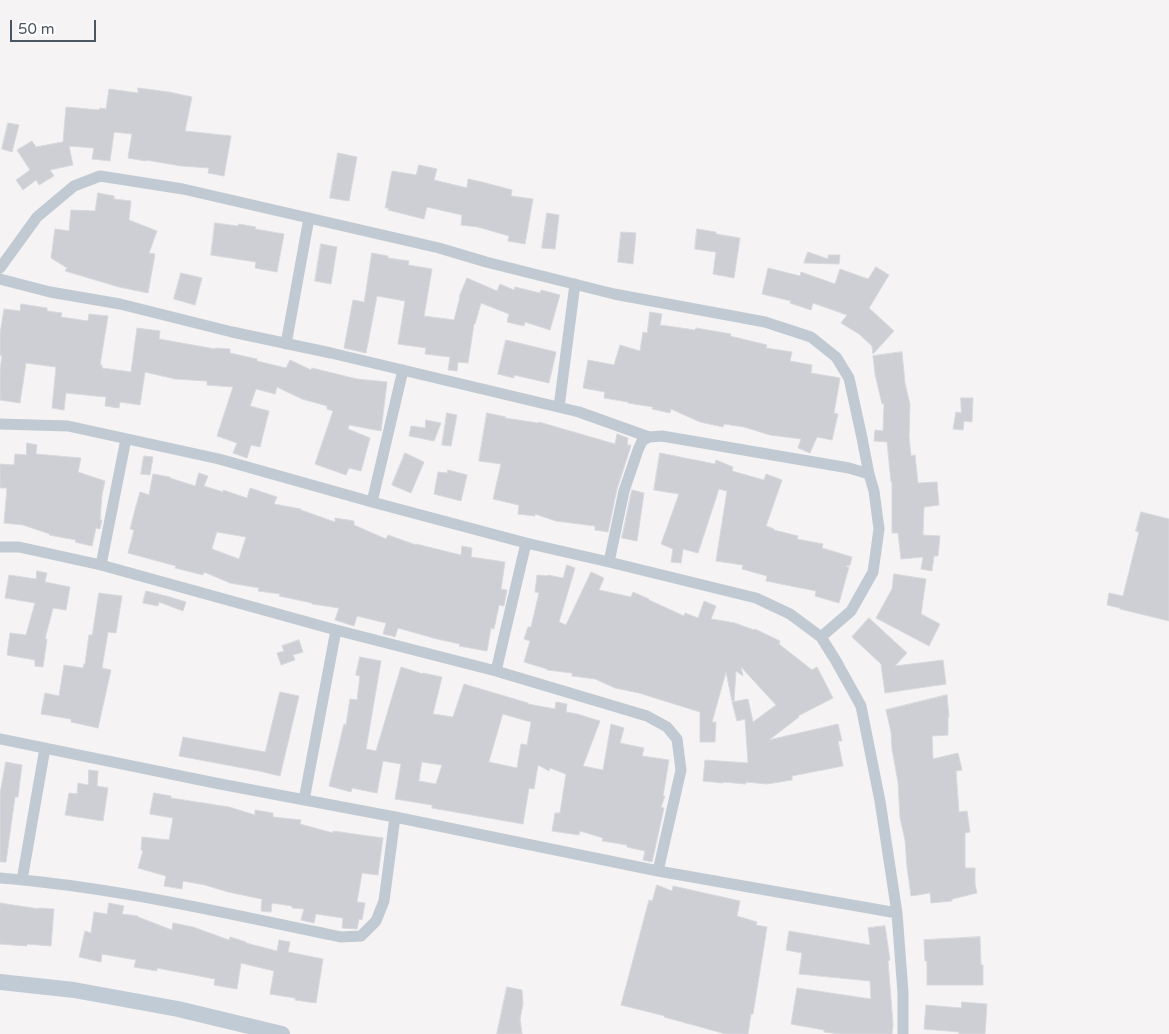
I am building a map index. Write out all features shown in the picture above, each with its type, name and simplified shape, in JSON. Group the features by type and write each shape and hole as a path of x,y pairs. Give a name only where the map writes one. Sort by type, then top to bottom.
{"main road":[{"path":"0,982 74,990 178,1009 282,1034"}],"street":[{"path":"0,268 37,217 74,186 100,176 183,189 439,248 486,262 614,294 765,322 811,337 836,357 849,378 874,491 879,529 873,572 851,611 821,637"},
{"path":"286,344 309,218"},
{"path":"0,279 50,292 120,304 232,332 559,407 579,412 649,437 662,436 830,464 869,474"},
{"path":"559,407 575,284"},
{"path":"372,502 402,370"},
{"path":"0,424 68,426 219,459 526,544 756,598 790,614 821,637 861,706 880,802 897,914 903,993 903,1034"},
{"path":"608,562 624,491 642,441 649,437"},
{"path":"101,565 126,439"},
{"path":"496,671 526,544"},
{"path":"0,546 19,547 101,565 336,630 496,671 647,716 667,727 677,739 681,770 658,871"},
{"path":"304,800 336,630"},
{"path":"0,739 658,871 897,914"},
{"path":"22,880 45,748"},
{"path":"0,878 138,896 341,937 361,936 376,921 384,901 395,817"}],"building":[{"path":"138,88 192,97 185,131 231,136 224,176 208,173 209,168 128,158 132,134 114,132 110,161 92,159 94,148 69,146 73,165 50,170 54,176 39,185 36,180 23,190 16,180 30,170 17,150 32,141 36,147 63,142 66,107 106,109 109,89 138,93"},
{"path":"8,123 19,125 12,152 2,149"},
{"path":"338,153 357,157 349,201 330,198"},
{"path":"419,165 437,169 434,180 467,188 468,179 512,190 511,196 533,199 525,244 508,241 509,236 478,227 461,225 462,215 427,207 424,219 385,208 392,171 416,175"},
{"path":"98,193 114,196 114,199 131,201 129,220 157,231 149,253 155,254 148,293 119,287 65,271 67,268 51,258 55,229 69,231 71,210 95,211"},
{"path":"547,213 559,215 555,249 542,248"},
{"path":"215,223 238,226 239,224 284,234 277,272 255,268 256,262 211,255"},
{"path":"697,229 740,238 734,278 713,274 716,252 695,249"},
{"path":"621,232 636,233 633,264 618,262"},
{"path":"321,244 337,247 331,284 315,281"},
{"path":"808,252 828,259 828,255 840,255 839,264 804,263"},
{"path":"372,253 388,256 388,258 409,261 408,265 432,269 424,316 454,320 459,297 467,278 497,291 500,284 514,290 515,287 540,293 541,290 560,295 550,330 525,322 524,326 507,322 509,314 481,303 474,324 468,363 458,362 457,371 448,370 450,357 425,354 426,348 398,344 405,301 377,296 366,353 344,348 353,300 364,302"},
{"path":"876,267 889,275 869,308 894,331 873,354 872,346 859,334 841,323 847,315 813,303 811,310 790,303 791,301 762,294 768,268 800,276 801,272 835,284 840,269 868,279"},
{"path":"181,273 202,278 195,305 174,299"},
{"path":"21,304 47,308 47,311 62,313 61,317 88,321 89,314 108,316 100,365 102,365 102,368 131,372 137,328 160,331 159,339 215,349 230,349 230,353 286,368 290,360 311,370 312,368 357,379 387,382 381,431 349,425 348,429 370,438 361,471 349,468 346,475 315,464 333,411 327,409 327,406 302,399 277,387 275,394 256,389 250,406 269,411 260,447 251,445 247,458 233,453 237,443 217,436 233,387 207,385 207,381 175,379 145,372 140,405 120,402 119,408 105,406 106,397 66,393 64,410 52,408 56,367 26,363 20,403 0,400 2,356 0,355 0,334 4,309 20,311"},
{"path":"650,312 662,314 660,325 695,330 696,328 731,334 730,336 767,345 766,348 792,352 790,361 812,365 811,373 840,378 834,413 838,414 832,440 817,437 810,453 798,448 801,439 770,435 744,427 724,424 723,427 700,422 671,409 670,413 652,409 653,407 604,398 605,392 583,388 588,360 614,365 620,345 640,351 643,332 647,333"},
{"path":"506,340 556,352 549,383 514,375 514,378 498,374"},
{"path":"902,352 905,383 910,405 909,436 911,456 915,455 918,483 937,482 939,505 924,507 923,535 940,536 938,556 934,556 932,571 921,569 923,557 901,559 898,533 892,533 892,482 887,442 874,441 875,430 883,431 884,403 882,404 873,356"},
{"path":"961,398 973,398 972,422 964,421 963,430 953,429 956,412 961,413"},
{"path":"447,413 457,415 451,446 442,445"},
{"path":"487,413 505,418 539,422 615,444 617,434 628,438 627,445 631,445 617,489 608,532 595,530 595,526 556,521 535,514 535,516 518,514 519,505 493,499 501,464 479,461"},
{"path":"426,420 441,423 434,441 409,436 411,426 425,428"},
{"path":"27,443 37,445 36,454 81,458 78,472 105,481 100,520 102,520 100,529 96,528 92,546 75,542 76,540 49,535 23,525 4,523 7,488 0,488 0,464 14,465 15,454 26,455"},
{"path":"405,453 424,462 411,493 392,485"},
{"path":"660,453 715,464 716,460 733,467 732,471 764,480 766,474 782,480 766,526 798,536 797,539 823,544 822,548 852,557 850,565 846,566 849,567 839,603 815,596 816,591 766,581 767,576 742,569 743,565 716,561 727,491 719,489 698,553 683,549 681,563 671,562 673,549 661,544 679,494 654,490"},
{"path":"144,456 153,457 150,475 141,474"},
{"path":"448,470 467,475 461,501 434,494 438,472 447,473"},
{"path":"199,473 208,476 204,486 223,492 223,490 247,498 250,488 277,497 274,504 301,509 335,522 335,518 354,521 354,525 386,539 388,535 416,545 461,555 462,546 472,548 471,557 505,562 501,589 507,590 504,606 499,605 494,629 491,628 487,651 459,646 460,644 398,628 395,637 383,634 386,623 357,616 354,626 335,620 339,608 312,604 279,596 280,594 258,591 259,588 230,583 204,572 203,575 175,568 176,566 128,553 134,530 130,529 140,492 149,495 153,474 170,477 195,486","holes":["217,532 246,537 239,559 212,549"]},
{"path":"632,490 644,493 637,541 622,538"},
{"path":"1141,512 1169,519 1169,621 1107,605 1109,593 1123,596 1139,532 1136,531"},
{"path":"567,565 575,568 559,622 566,625 591,572 604,578 599,590 631,597 633,592 684,616 685,613 698,618 704,601 716,606 711,619 755,629 780,641 779,644 812,670 817,667 833,698 798,716 769,740 838,724 842,741 838,741 843,766 792,776 792,780 767,784 703,781 705,760 748,763 745,719 737,721 732,702 748,699 753,722 776,705 741,667 743,676 736,671 734,701 732,701 726,672 712,722 716,722 715,742 700,742 700,712 639,693 615,688 595,679 572,676 572,673 547,670 524,662 530,641 524,639 528,627 531,627 539,593 535,592 537,575 563,578"},
{"path":"37,571 47,573 45,582 70,587 66,610 53,608 45,639 47,639 43,667 35,666 35,660 7,655 10,633 26,635 35,603 5,598 9,575 36,579"},
{"path":"894,574 926,579 921,614 940,624 929,646 876,618 892,589"},
{"path":"146,591 186,602 183,611 159,602 158,606 143,603"},
{"path":"99,593 122,596 116,633 108,632 102,668 111,670 98,728 71,722 71,719 41,714 45,693 59,696 64,665 83,668 85,664 89,635 92,635"},
{"path":"869,618 907,653 895,666 943,660 946,684 885,693 881,664 852,637"},
{"path":"299,640 303,652 293,655 295,660 281,665 277,653 284,651 282,646"},
{"path":"360,657 381,661 366,749 376,751 401,667 423,674 442,677 433,714 453,717 464,684 528,704 555,709 556,702 567,704 566,712 600,721 583,766 603,770 611,724 624,728 620,743 644,748 642,756 669,760 663,796 665,796 661,807 664,808 652,862 643,860 645,851 627,847 627,845 602,841 603,838 580,831 579,835 552,831 555,813 560,813 566,774 550,768 549,771 538,765 534,789 529,788 523,824 432,808 432,805 395,799 401,764 383,761 377,793 352,788 351,792 329,786 344,724 346,725 350,699 357,700 360,676 356,675","holes":["503,714 531,722 527,745 521,744 517,768 489,762","422,762 442,765 436,784 419,781"]},
{"path":"280,692 299,696 280,776 179,756 183,737 265,752"},
{"path":"947,695 948,735 932,736 933,759 958,753 962,770 956,771 959,812 967,811 970,832 965,833 965,868 975,868 977,893 952,899 952,901 931,903 930,893 911,896 905,840 900,818 898,782 886,710"},
{"path":"6,762 22,765 18,797 15,797 6,862 0,862 0,794"},
{"path":"89,770 98,771 97,786 108,788 103,821 65,815 69,793 77,794 78,783 88,785"},
{"path":"154,793 171,796 171,798 229,807 255,815 255,810 273,813 273,817 301,820 300,824 333,833 333,831 383,838 378,875 362,873 357,902 365,903 362,920 359,919 357,929 342,928 343,918 316,914 314,923 301,920 304,909 292,908 292,906 272,903 271,912 261,911 262,899 205,885 183,881 182,889 164,886 166,876 138,868 143,851 141,850 142,837 169,840 173,818 150,814"},
{"path":"657,885 672,891 673,886 740,901 737,916 757,922 756,925 767,927 748,1034 726,1034 621,1005 649,900 652,901"},
{"path":"0,903 39,909 54,909 51,946 0,944"},
{"path":"109,903 124,906 122,914 138,916 172,930 173,923 193,927 229,940 230,937 277,951 279,940 290,942 288,952 323,959 316,1003 270,994 274,971 241,963 237,989 214,985 215,979 157,968 157,971 134,967 136,960 102,954 101,962 79,957 85,931 91,933 94,912 107,914"},
{"path":"885,926 890,960 888,961 892,1034 840,1034 791,1024 797,988 871,999 870,981 799,974 802,953 786,950 789,931 870,945 868,928"},
{"path":"980,937 983,985 927,985 927,961 925,961 924,940"},
{"path":"507,987 522,990 523,1004 520,1019 522,1034 497,1034"},
{"path":"962,1002 987,1004 985,1034 959,1034 959,1032 924,1029 926,1005 961,1008"}]}
